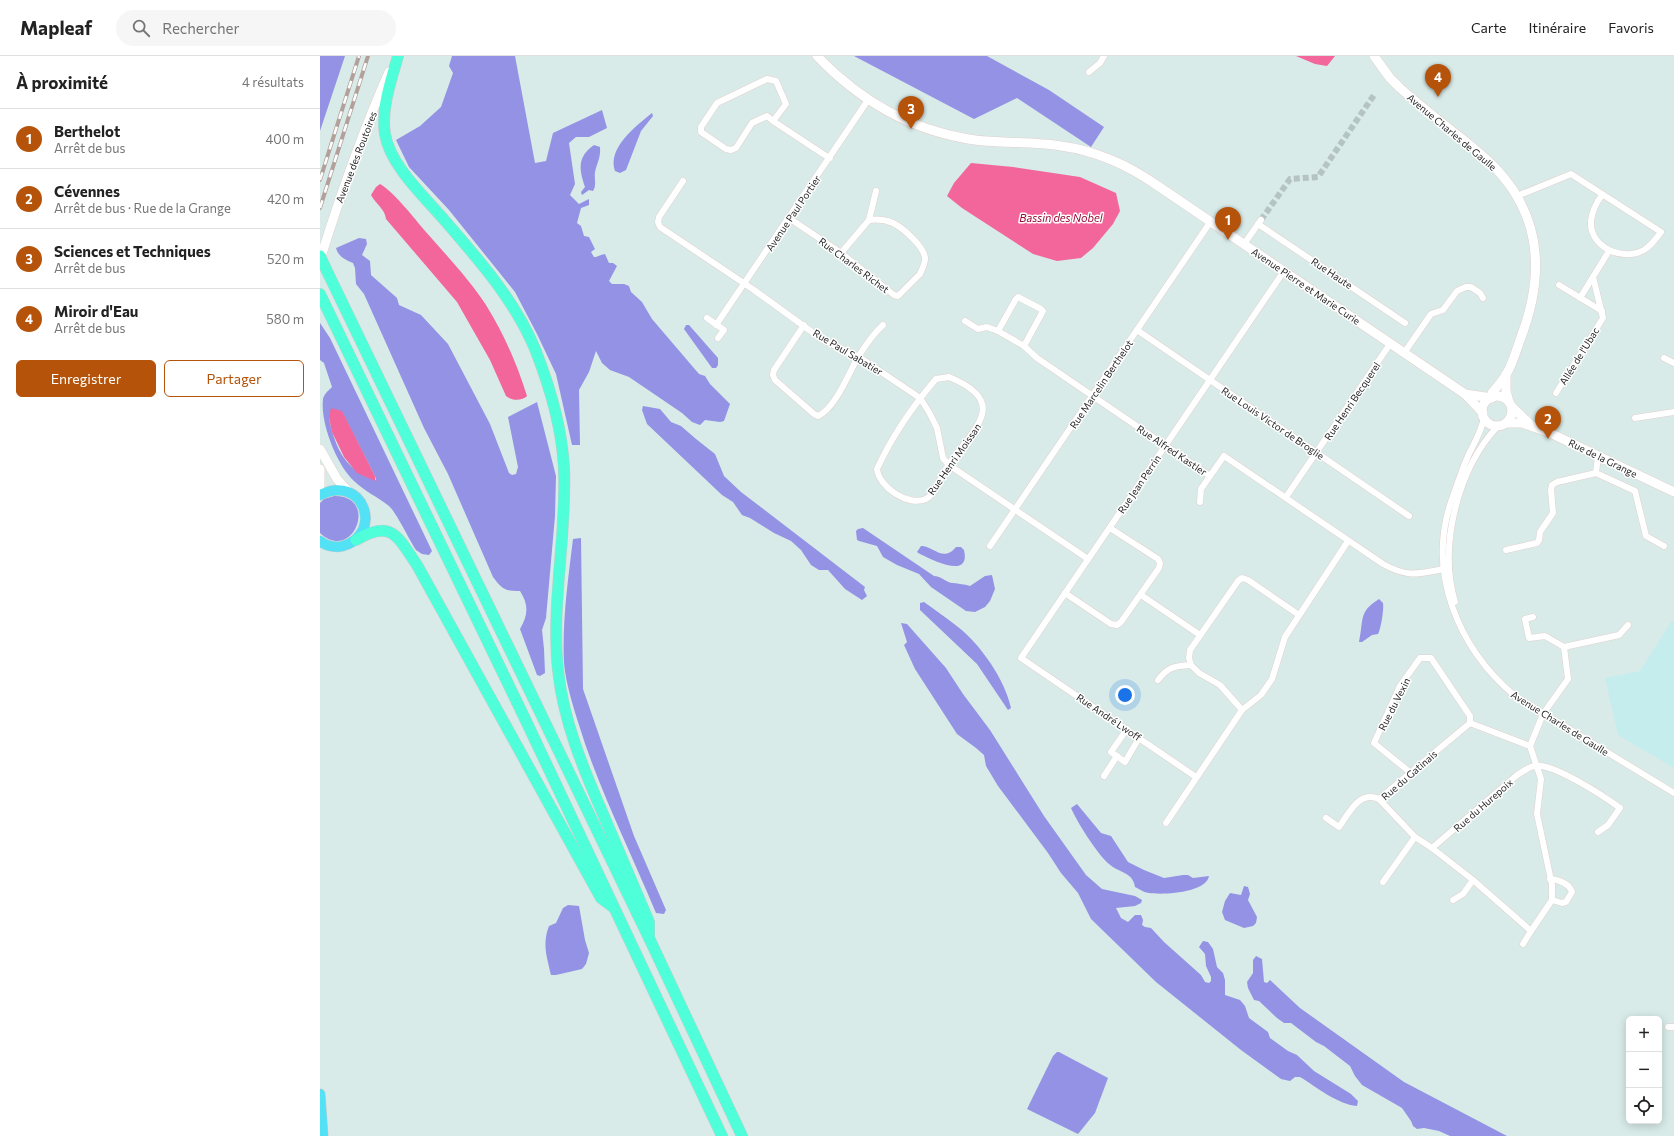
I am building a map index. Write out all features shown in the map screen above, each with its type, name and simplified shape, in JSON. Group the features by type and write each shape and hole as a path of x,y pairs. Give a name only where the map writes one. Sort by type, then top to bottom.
{"highway":[{"path":"397,56 383,120 385,136 390,151 412,184 496,282 519,318 534,348 554,406 562,451 564,487 563,534 557,604 558,671 570,727 582,762 649,922 650,940"},
{"path":"320,256 640,924 650,940 742,1136"},
{"path":"320,294 615,909 722,1136"},
{"path":"356,540 377,530 386,530 393,534 405,547 417,565 601,898 615,909"}],"main road":[{"path":"320,495 328,491 338,489 348,491 358,498 363,506 366,516 365,526 356,540 341,546 332,546 320,541"},
{"path":"320,551 332,546"},
{"path":"320,1094 323,1136"}],"street":[{"name":"Avenue des Routoires","path":"320,260 338,202 378,98 397,56"},
{"name":"Avenue Pierre et Marie Curie","path":"817,56 839,78 868,100 910,122 957,137 980,141 1061,146 1088,151 1106,157 1141,174 1465,394 1483,415"},
{"path":"1089,72 1100,63 1104,56"},
{"name":"Avenue Charles de Gaulle","path":"1374,56 1390,78 1400,88 1492,164 1517,196 1525,214 1533,240 1536,274 1531,310 1506,374 1492,393 1492,397"},
{"path":"773,121 786,104 776,81 767,79 717,103 701,127 701,132 726,149 731,150 736,148 752,123 767,116 773,121 830,158"},
{"name":"Avenue Paul Portier","path":"716,325 868,100"},
{"path":"1517,196 1571,174 1661,232 1652,244 1634,254 1622,254 1609,251 1600,244 1594,235 1591,222 1596,204 1602,195"},
{"name":"Rue Paul Sabatier","path":"683,181 659,217 658,222 660,227 744,283 823,340 859,357 920,398 937,428 943,458 949,465"},
{"path":"841,253 867,222 876,191"},
{"name":"Rue Charles Richet","path":"789,218 841,253 894,295 898,296 923,269 925,259 922,250 907,232 892,222 874,219 867,222"},
{"name":"Rue Marcelin Berthelot","path":"990,546 1211,221"},
{"name":"Rue Haute","path":"1244,244 1260,222 1405,323"},
{"path":"1580,298 1609,251"},
{"name":"Rue Jean Perrin","path":"1021,658 1284,271"},
{"path":"1593,278 1602,311"},
{"path":"1559,285 1602,311"},
{"path":"1404,354 1431,314 1443,310 1457,291 1470,287 1480,293 1483,298"},
{"path":"965,321 978,329 987,327 998,331 1018,297 1043,311 1024,346"},
{"name":"Allée de l'Ubac","path":"1556,393 1603,318 1602,311"},
{"path":"707,318 724,330 718,338"},
{"path":"804,325 774,370 773,375 775,380 818,416 824,413 843,386 859,357 883,325"},
{"name":"Rue Louis Victor de Broglie","path":"1137,330 1409,516"},
{"name":"Rue Alfred Kastler","path":"998,331 1024,346 1037,358 1210,476 1224,456 1286,497 1348,541 1396,571 1410,575 1447,569"},
{"name":"Rue Henri Becquerel","path":"1286,497 1390,344"},
{"path":"1664,358 1674,363"},
{"name":"Avenue Charles de Gaulle","path":"1506,374 1506,391 1510,405"},
{"name":"Rue Henri Moissan","path":"948,377 967,386 978,395 983,402 984,413 980,423 949,465 932,493 926,498 916,500 899,496 886,486 878,476 877,469 884,452 897,429 920,398 936,379 948,377"},
{"name":"Avenue Pierre et Marie Curie","path":"1465,394 1492,397"},
{"path":"1492,397 1502,397 1510,405 1512,416 1502,425 1489,424 1483,415 1484,404 1492,397"},
{"name":"Rue de la Grange","path":"1510,405 1532,426"},
{"path":"1634,418 1674,412"},
{"name":"Avenue Charles de Gaulle","path":"1483,415 1480,434 1462,471 1447,514 1443,554 1464,634 1477,655 1498,681 1515,696 1674,793"},
{"name":"Rue de la Grange","path":"1502,425 1522,423 1548,432 1674,492"},
{"name":"Avenue Charles de Gaulle","path":"1447,569 1450,535 1460,493 1483,444 1502,425"},
{"path":"320,449 337,479 348,491"},
{"path":"1596,473 1598,456"},
{"path":"949,465 1088,559"},
{"path":"320,469 320,486"},
{"path":"1506,550 1533,544 1540,540 1540,532 1554,513 1550,490 1552,485 1557,482 1596,473 1635,491 1646,536 1664,546"},
{"path":"1200,502 1200,489 1210,476"},
{"path":"1065,593 1111,624 1117,625 1121,622 1159,568 1160,563 1158,559 1110,528"},
{"path":"1166,823 1242,710 1261,695 1272,680 1285,637 1348,541"},
{"path":"1242,710 1220,685 1199,673 1190,665 1190,650 1238,581 1242,578 1248,580 1299,615"},
{"path":"1140,595 1200,635"},
{"path":"1533,617 1525,619 1529,638 1545,636 1564,647 1619,635 1628,625"},
{"path":"1522,944 1552,900 1550,879 1537,814 1541,779 1530,746 1543,714 1568,679 1564,647"},
{"name":"Rue André Lwoff","path":"1021,658 1196,777"},
{"name":"Rue du Vexin","path":"1411,773 1374,744 1400,686 1420,658 1431,658 1470,716 1470,723"},
{"path":"1158,680 1165,671 1177,666 1190,665"},
{"path":"1470,723 1530,746"},
{"name":"Rue du Gatinais","path":"1470,723 1379,799 1415,837 1432,848 1473,880 1531,931"},
{"path":"1127,729 1111,752 1125,762 1139,738"},
{"path":"1104,776 1117,756"},
{"path":"1536,765 1548,767 1579,781 1620,808 1608,826 1598,832"},
{"name":"Rue du Hurepoix","path":"1432,848 1516,776 1526,769 1536,765"},
{"path":"1326,818 1339,827 1358,800 1372,796 1379,799"},
{"path":"1383,882 1415,837"},
{"path":"1550,879 1560,880 1571,888 1572,892 1566,902 1562,903 1552,900"},
{"path":"1453,900 1463,894 1473,880"}],"shaded area":[{"path":"320,56 345,56 320,131"},
{"path":"452,56 515,56 535,163 546,161 553,133 602,110 607,128 589,137 576,137 569,143 575,184 570,195 579,204 589,199 589,205 581,208 577,223 581,226 584,236 589,237 595,249 591,252 594,257 605,254 609,263 613,263 617,266 609,281 612,284 624,284 629,286 631,292 642,302 652,319 699,374 705,376 710,384 730,404 724,421 720,422 705,420 700,425 692,422 682,413 629,377 610,370 602,363 596,351 589,372 579,390 580,445 572,445 556,374 515,292 449,210 409,167 396,140 420,126 441,107 453,73 449,66"},
{"path":"854,56 987,56 1049,90 1104,127 1091,147 1017,98 974,119"},
{"path":"652,113 653,116 641,131 626,170 620,173 615,171 615,154 624,138"},
{"path":"594,145 600,147 595,172 595,186 593,191 589,190 582,195 581,192 585,187 581,175 582,159 588,150"},
{"path":"359,238 366,239 367,244 362,255 370,261 371,275 397,298 399,305 421,315 448,344 490,424 509,473 512,475 516,474 518,467 508,417 537,402 556,476 555,516 546,618 542,630 545,673 540,676 537,675 520,629 526,615 526,605 523,596 520,591 507,590 493,577 448,474 424,428 364,294 356,284 355,268 353,263 347,261 337,251 336,248"},
{"path":"320,323 330,338 432,551 429,555 422,554 416,550 392,509 358,485 342,465 331,443 324,420 323,399 325,394 332,387 324,363 320,360","holes":["342,412 376,480 356,470 342,456 336,444 329,418"]},
{"path":"686,325 689,325 718,358 718,365 716,368 712,368 684,329"},
{"path":"643,406 660,409 671,422 681,426 715,454 724,476 741,492 865,587 864,590 867,596 862,600 845,589 828,570 819,570 811,565 801,550 791,541 742,515 733,502 722,495 647,424 642,410"},
{"path":"334,496 348,499 356,506 358,515 357,526 351,535 343,540 332,540 320,533 320,503 324,499"},
{"path":"863,528 934,576 948,582 970,586 985,576 992,575 995,589 990,601 985,607 975,612 966,611 931,587 919,574 897,565 883,557 877,546 857,540 856,531"},
{"path":"581,538 583,689 634,836 666,910 664,914 656,913 605,796 587,749 568,687 564,663 566,601 573,539"},
{"path":"921,546 943,554 951,552 956,547 961,547 964,550 965,559 962,564 950,566 917,552"},
{"path":"1379,599 1383,603 1383,614 1378,634 1372,635 1362,642 1359,642 1363,617 1368,608"},
{"path":"924,602 967,634 975,643 998,675 1008,697 1011,708 1008,710 977,664 920,610 920,603"},
{"path":"1674,621 1674,768 1618,735 1605,678 1640,671 1671,622"},
{"path":"901,623 907,624 946,668 990,730 1044,816 1086,875 1102,889 1135,896 1142,900 1141,903 1135,906 1116,908 1121,918 1128,922 1135,915 1141,915 1143,920 1142,925 1151,928 1164,942 1201,975 1205,982 1209,983 1211,981 1211,977 1206,966 1205,954 1199,947 1203,941 1208,942 1213,949 1217,967 1223,973 1225,980 1225,995 1240,1000 1245,1006 1249,1018 1268,1032 1270,1038 1288,1051 1297,1055 1314,1071 1351,1094 1358,1101 1357,1106 1335,1099 1300,1077 1295,1077 1290,1081 1281,1079 1241,1050 1156,982 1091,919 1078,893 1061,873 1048,853 998,786 986,766 984,755 957,734 915,669 904,645 907,642"},
{"path":"1077,804 1101,833 1111,836 1128,862 1164,878 1183,875 1188,875 1193,878 1209,876 1206,882 1200,886 1183,892 1173,893 1147,893 1135,887 1132,878 1104,860 1094,846 1071,808"},
{"path":"1244,886 1248,887 1250,894 1248,900 1257,917 1256,923 1253,926 1244,928 1225,920 1222,912 1225,901 1230,893 1241,895"},
{"path":"568,905 579,906 585,940 589,953 586,964 582,969 551,975 546,950 547,933 549,926 556,923 563,908"},
{"path":"1256,956 1262,959 1264,982 1267,983 1270,980 1300,1008 1404,1082 1507,1136 1450,1136 1439,1131 1424,1128 1417,1129 1413,1126 1402,1108 1362,1085 1350,1066 1291,1023 1284,1023 1277,1018 1259,1001 1254,1000 1248,988 1247,982 1253,973 1253,960"},
{"path":"1057,1052 1108,1078 1095,1113 1078,1134 1027,1109 1053,1056"}],"water":[{"path":"1296,56 1335,56 1327,66 1315,64"},
{"name":"Bassin des Nobel","path":"971,163 1013,167 1080,177 1116,193 1120,211 1113,224 1093,248 1081,258 1057,261 1033,254 962,208 947,196 954,183"},
{"path":"380,184 392,193 404,206 465,277 486,305 499,327 519,372 527,396 525,398 514,400 506,396 490,360 457,302 386,219 382,209 371,195"},
{"path":"331,408 342,411 375,476 375,481 357,473 344,457 332,432 329,418"}],"tunnel":[{"path":"1261,220 1290,179 1318,177 1374,95"}],"railway":[{"path":"320,180 359,56"},
{"path":"320,208 368,56"}],"place":[{"name":"Miroir d'Eau","path":"1438,97"},
{"name":"Sciences et Techniques","path":"911,129"},
{"name":"Berthelot","path":"1228,240"},
{"name":"Cévennes","path":"1548,439"}]}
